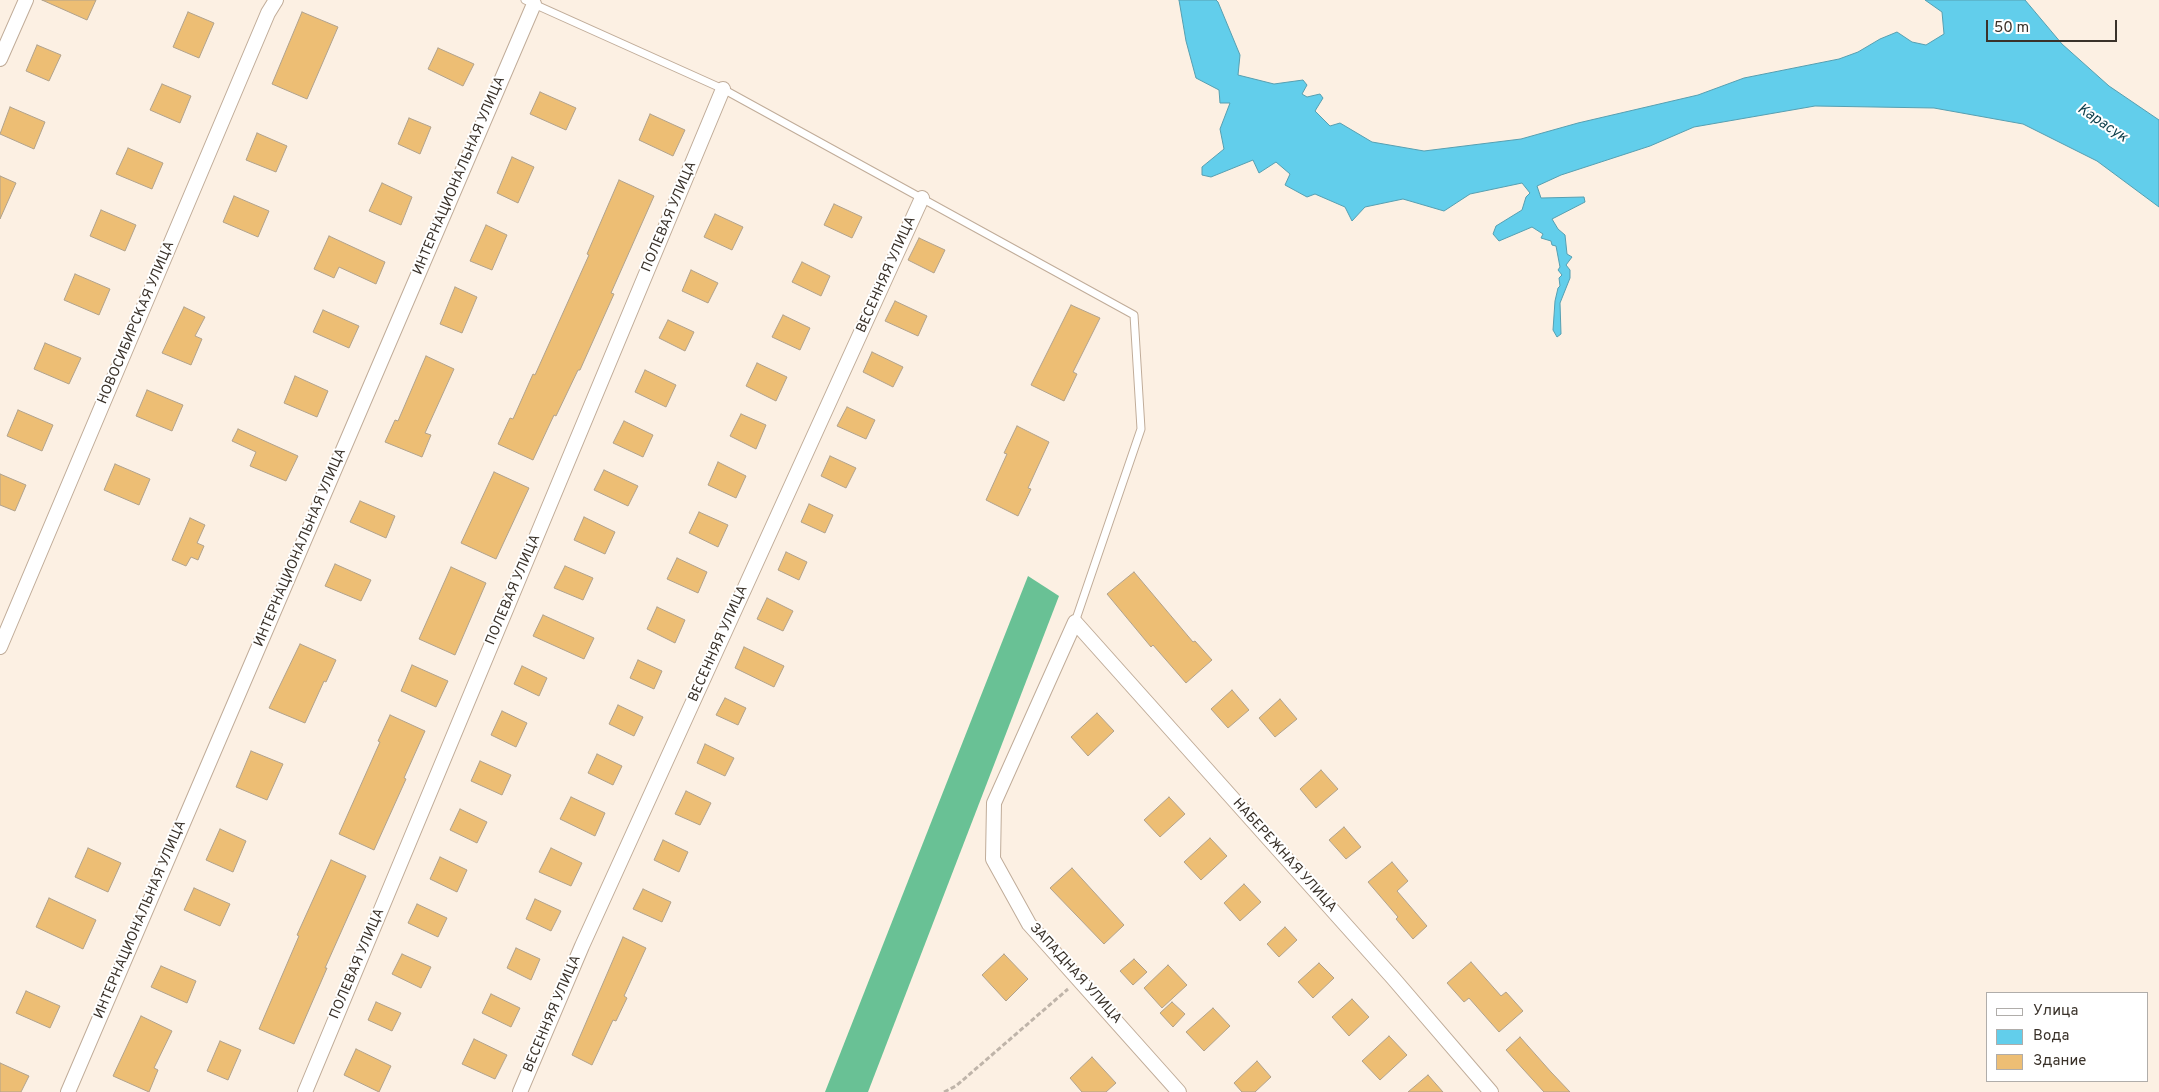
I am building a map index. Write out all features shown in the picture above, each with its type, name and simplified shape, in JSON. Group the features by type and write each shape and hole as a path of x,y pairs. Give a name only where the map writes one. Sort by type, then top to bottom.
{"street":[{"path":"0,60 26,0"},
{"name":"НОВОСИБИРСКАЯ УЛИЦА","path":"0,647 268,13 276,0"},
{"name":"ИНТЕРНАЦИОНАЛЬНАЯ УЛИЦА","path":"68,1092 530,2"},
{"name":"ПОЛЕВАЯ УЛИЦА","path":"305,1092 724,89"},
{"name":"ВЕСЕННЯЯ УЛИЦА","path":"520,1092 586,937 922,198"},
{"name":"ЗАПАДНАЯ УЛИЦА","path":"1075,622 994,803 994,859 1030,924 1080,978 1179,1092"},
{"name":"НАБЕРЕЖНАЯ УЛИЦА","path":"1075,622 1393,978 1491,1092"}],"lane":[{"path":"530,2 724,89 1134,315 1142,429 1075,622"}],"path":[{"path":"944,1092 956,1086 1080,978"}],"green space":[{"path":"1028,576 1059,596 868,1092 825,1092"}],"water":[{"name":"Карасук","path":"1179,0 1216,0 1218,2 1240,55 1238,75 1274,84 1303,80 1307,85 1302,94 1307,97 1320,94 1323,98 1315,111 1330,126 1340,123 1372,142 1424,151 1521,139 1578,123 1698,95 1744,78 1839,59 1858,52 1880,39 1897,32 1912,42 1926,45 1944,34 1942,12 1925,0 2025,0 2062,44 2109,86 2159,120 2159,207 2097,161 2023,124 1934,108 1815,106 1694,127 1650,146 1561,175 1537,186 1541,198 1584,197 1585,202 1552,219 1558,229 1565,235 1567,254 1572,257 1566,265 1570,270 1570,278 1560,303 1561,334 1557,337 1553,330 1555,301 1560,286 1559,278 1562,275 1558,270 1560,267 1556,246 1552,245 1551,241 1541,238 1543,234 1532,227 1499,241 1493,234 1496,226 1522,210 1526,197 1530,193 1522,183 1470,194 1444,211 1403,199 1365,207 1352,221 1345,207 1315,194 1307,197 1285,185 1290,174 1276,162 1259,173 1253,160 1211,177 1202,175 1202,167 1224,149 1220,129 1230,103 1220,103 1219,90 1196,78 1186,41"}],"building":[{"path":"42,0 96,0 87,20"},
{"path":"188,12 214,23 199,58 173,47"},
{"path":"302,12 338,27 307,99 272,84"},
{"path":"37,45 61,55 49,81 26,71"},
{"path":"438,48 474,64 463,86 428,69"},
{"path":"162,84 191,96 180,123 150,110"},
{"path":"540,92 576,108 566,130 530,114"},
{"path":"10,107 45,122 34,149 0,134"},
{"path":"650,114 685,130 673,156 639,140"},
{"path":"409,118 431,127 420,154 398,144"},
{"path":"257,133 287,146 276,172 246,160"},
{"path":"128,148 163,163 152,189 116,174"},
{"path":"512,157 534,167 518,203 497,193"},
{"path":"0,176 16,183 0,219"},
{"path":"619,180 654,196 611,293 614,294 580,370 578,370 556,416 554,415 533,460 498,444 510,418 513,419 533,374 535,375 589,255 587,254"},
{"path":"382,183 412,197 401,225 369,211"},
{"path":"234,196 269,211 258,237 223,222"},
{"path":"834,204 862,217 852,238 824,225"},
{"path":"101,210 136,225 125,251 90,236"},
{"path":"715,214 743,227 732,250 704,237"},
{"path":"486,225 507,235 492,270 470,261"},
{"path":"329,236 385,262 376,284 339,267 334,278 314,269"},
{"path":"919,238 945,250 934,273 908,260"},
{"path":"802,262 830,276 821,296 792,282"},
{"path":"691,270 718,283 708,303 682,291"},
{"path":"75,274 110,289 99,315 64,300"},
{"path":"455,287 477,297 462,333 440,324"},
{"path":"895,301 927,316 918,336 885,321"},
{"path":"1071,305 1100,318 1073,372 1077,374 1064,401 1031,385"},
{"path":"184,307 205,317 195,336 202,339 191,365 162,353"},
{"path":"323,310 359,326 349,348 313,332"},
{"path":"783,315 810,328 800,350 772,337"},
{"path":"668,320 694,332 685,351 659,338"},
{"path":"45,343 81,358 69,384 34,369"},
{"path":"872,352 903,367 893,387 863,372"},
{"path":"426,356 454,369 425,433 431,435 422,457 385,442 395,420 398,421"},
{"path":"757,363 787,377 776,401 746,386"},
{"path":"645,370 676,385 666,407 635,392"},
{"path":"295,376 328,391 317,417 284,403"},
{"path":"147,390 183,405 172,431 136,416"},
{"path":"847,407 875,420 866,439 837,426"},
{"path":"18,410 53,425 42,451 7,436"},
{"path":"741,414 766,425 756,449 730,436"},
{"path":"624,421 653,435 643,457 613,443"},
{"path":"1017,426 1049,442 1028,488 1031,489 1018,516 986,500 1007,454 1004,453"},
{"path":"238,429 298,456 286,481 250,466 256,452 232,441"},
{"path":"830,456 856,468 846,488 821,476"},
{"path":"718,462 746,476 736,498 708,485"},
{"path":"115,464 150,479 139,505 104,490"},
{"path":"604,470 638,486 628,506 594,490"},
{"path":"494,472 529,488 496,559 461,543"},
{"path":"0,474 26,485 15,511 0,505"},
{"path":"360,501 395,516 386,538 350,522"},
{"path":"809,504 833,515 825,533 801,522"},
{"path":"699,512 728,525 718,547 689,533"},
{"path":"584,517 615,532 605,554 574,540"},
{"path":"190,518 205,525 197,543 204,546 198,560 191,557 186,566 172,560"},
{"path":"786,552 807,562 799,580 778,570"},
{"path":"677,558 707,572 698,593 667,579"},
{"path":"335,564 371,580 361,601 325,586"},
{"path":"565,566 593,578 583,600 554,588"},
{"path":"451,567 486,583 455,655 419,639"},
{"path":"1134,572 1193,642 1195,641 1212,660 1186,683 1153,645 1151,647 1107,594"},
{"path":"767,598 793,611 783,631 757,619"},
{"path":"657,607 685,620 675,643 647,629"},
{"path":"543,615 594,638 584,659 533,636"},
{"path":"300,644 336,660 305,723 269,708"},
{"path":"744,647 784,666 774,687 735,668"},
{"path":"638,660 662,671 654,689 630,678"},
{"path":"412,665 448,681 436,707 401,691"},
{"path":"522,666 547,678 539,696 514,684"},
{"path":"1232,690 1249,710 1228,728 1211,709"},
{"path":"725,698 746,708 738,725 716,715"},
{"path":"1280,699 1297,719 1275,737 1259,718"},
{"path":"618,705 643,717 634,736 609,724"},
{"path":"502,711 527,723 516,747 491,735"},
{"path":"1097,713 1114,731 1088,756 1071,737"},
{"path":"390,715 425,731 374,850 339,834"},
{"path":"705,744 734,758 725,776 697,763"},
{"path":"251,751 283,764 267,800 236,787"},
{"path":"597,754 622,766 613,785 588,773"},
{"path":"480,761 511,775 502,795 471,781"},
{"path":"1321,770 1338,789 1316,808 1300,789"},
{"path":"686,791 711,803 700,825 675,814"},
{"path":"571,797 605,813 595,836 560,819"},
{"path":"1169,797 1185,814 1160,837 1144,820"},
{"path":"460,809 487,822 477,843 450,830"},
{"path":"1344,827 1361,847 1346,859 1329,840"},
{"path":"220,829 246,841 233,872 206,860"},
{"path":"1210,838 1227,856 1201,880 1184,862"},
{"path":"663,840 688,852 679,872 654,860"},
{"path":"88,848 121,863 108,892 75,877"},
{"path":"551,848 582,863 571,886 539,872"},
{"path":"440,857 467,870 457,892 430,879"},
{"path":"331,860 366,876 294,1044 259,1029 299,936 297,935"},
{"path":"1392,862 1408,881 1397,891 1427,926 1413,939 1396,919 1398,917 1368,882"},
{"path":"1072,868 1124,925 1104,944 1050,888"},
{"path":"1244,884 1261,902 1240,921 1224,903"},
{"path":"194,888 230,904 220,926 184,910"},
{"path":"643,889 671,902 662,922 633,909"},
{"path":"49,898 96,920 83,949 36,927"},
{"path":"535,899 561,911 551,931 526,919"},
{"path":"417,904 447,918 438,937 408,923"},
{"path":"1285,927 1297,940 1279,957 1267,944"},
{"path":"623,937 646,948 624,996 627,998 616,1021 613,1020 592,1065 572,1055"},
{"path":"516,948 540,959 531,980 507,968"},
{"path":"402,954 431,967 421,988 392,974"},
{"path":"1004,954 1028,979 1006,1001 982,975"},
{"path":"1134,959 1147,972 1133,985 1120,971"},
{"path":"1471,962 1501,996 1506,992 1523,1011 1499,1032 1469,998 1464,1002 1447,983"},
{"path":"1319,963 1334,978 1313,998 1298,982"},
{"path":"1168,965 1187,985 1162,1008 1144,988"},
{"path":"161,966 196,981 187,1003 151,987"},
{"path":"26,991 60,1006 50,1028 16,1013"},
{"path":"491,994 520,1008 511,1027 482,1013"},
{"path":"1352,999 1369,1017 1349,1036 1332,1017"},
{"path":"376,1002 401,1013 392,1031 368,1020"},
{"path":"1172,1002 1185,1014 1173,1027 1160,1013"},
{"path":"1213,1008 1230,1026 1204,1051 1186,1032"},
{"path":"141,1016 172,1031 154,1068 158,1070 149,1092 113,1076"},
{"path":"1389,1036 1407,1055 1380,1080 1362,1061"},
{"path":"1520,1037 1570,1092 1544,1092 1523,1069 1506,1050"},
{"path":"474,1039 507,1055 495,1079 462,1064"},
{"path":"220,1041 241,1050 228,1080 207,1071"},
{"path":"356,1049 391,1066 379,1092 344,1075"},
{"path":"1092,1057 1116,1083 1106,1092 1082,1092 1070,1078"},
{"path":"1257,1061 1271,1077 1255,1092 1242,1092 1234,1083"},
{"path":"0,1063 29,1076 21,1092 0,1092"},
{"path":"1428,1075 1443,1092 1408,1092"}]}
